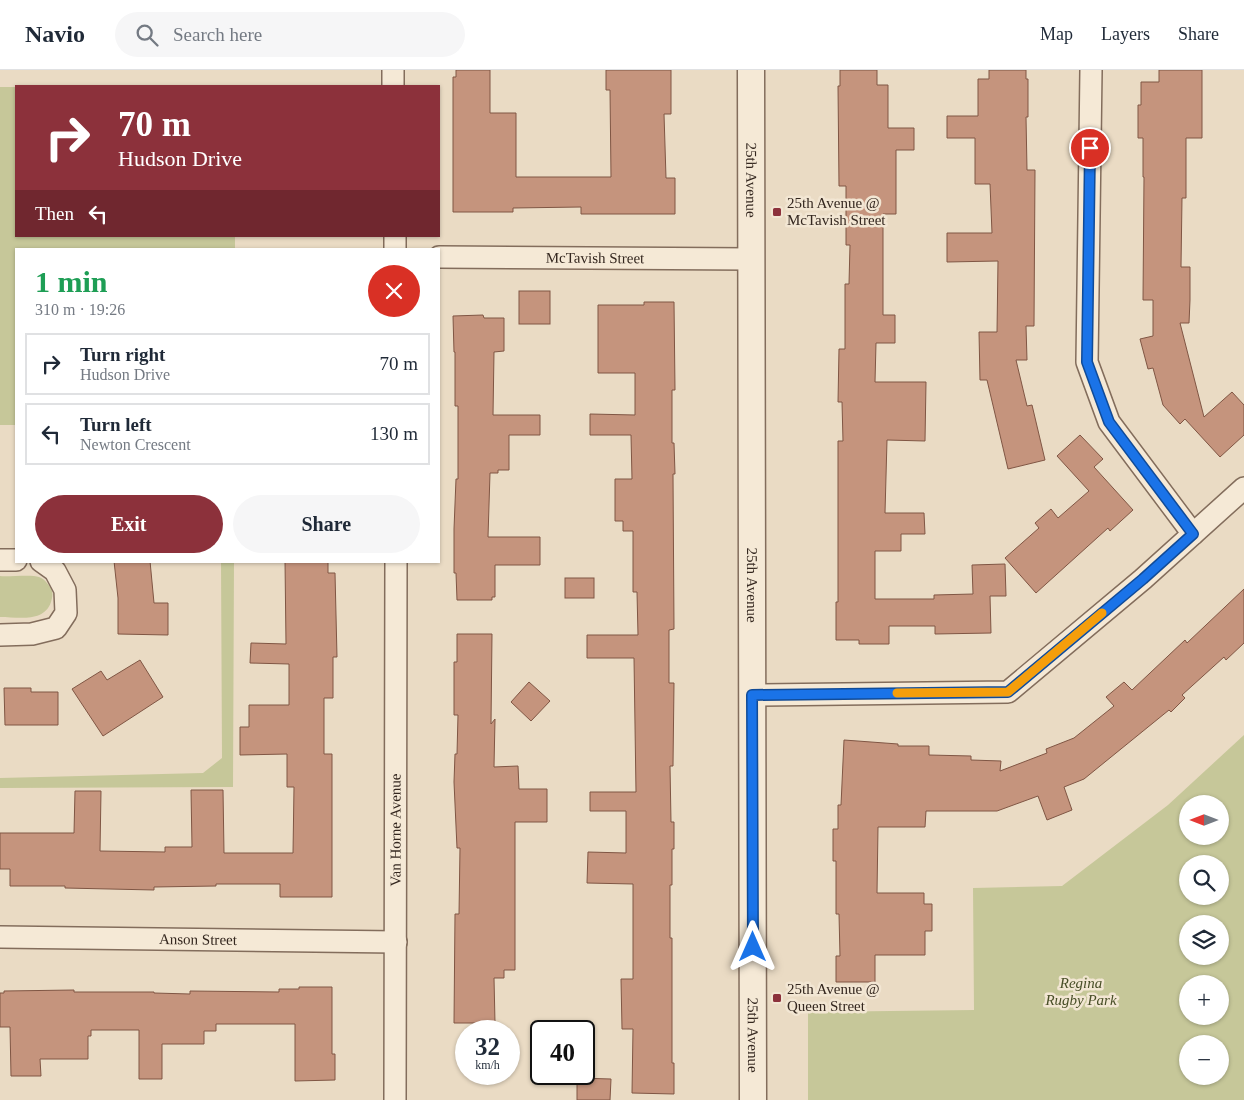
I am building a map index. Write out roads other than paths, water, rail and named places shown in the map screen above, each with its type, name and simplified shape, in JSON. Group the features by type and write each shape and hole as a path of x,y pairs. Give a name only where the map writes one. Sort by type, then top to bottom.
{"street":[{"path":"393,70 394,85"},
{"name":"25th Avenue","path":"751,70 753,1100"},
{"path":"1091,70 1087,362 1109,422 1193,534"},
{"name":"McTavish Street","path":"440,256 751,259"},
{"path":"752,695 1008,692 1143,579 1244,488"},
{"path":"0,560 15,560"},
{"path":"0,635 32,634 56,628 66,613 65,590 55,571 44,563"},
{"name":"Van Horne Avenue","path":"395,1100 396,563"},
{"name":"Anson Street","path":"0,937 396,942"}],"place":[{"name":"25th Avenue @ McTavish Street","path":"777,212"},
{"name":"25th Avenue @ Queen Street","path":"777,998"}],"park label":[{"name":"Regina Rugby Park","path":"1081,992"}]}
